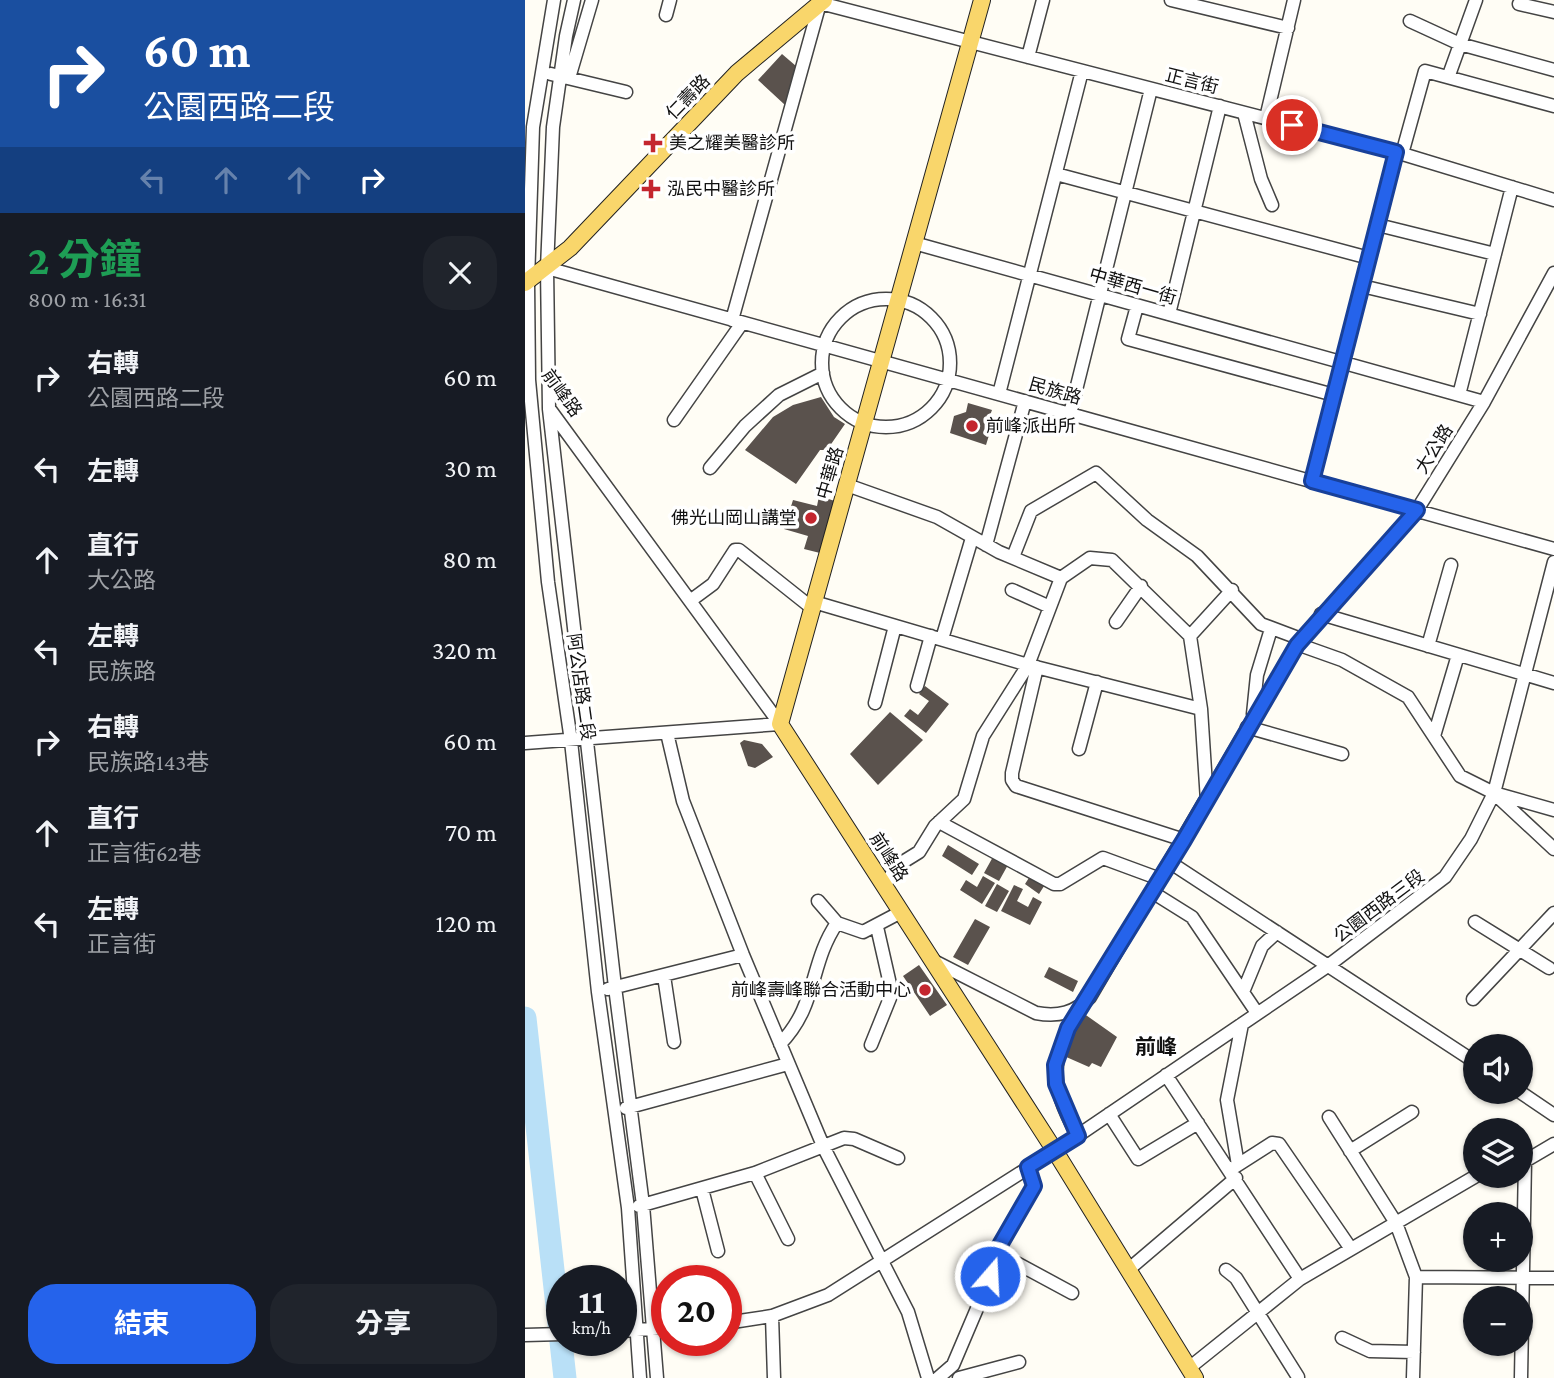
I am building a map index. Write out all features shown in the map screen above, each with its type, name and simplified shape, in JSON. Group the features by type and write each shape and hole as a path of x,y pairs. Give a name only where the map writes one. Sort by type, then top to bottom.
{"main road":[{"name":"中華路","path":"780,724 982,0"},
{"name":"仁壽路","path":"526,283 571,248 737,73 822,2"},
{"name":"前峰路","path":"780,724 1055,1151 1192,1373"}],"street":[{"name":"阿公店路二段","path":"554,0 533,127 526,283 527,377 548,582 571,741 598,992 628,1208 632,1265"},
{"name":"阿公店路二段","path":"574,0 564,77 553,127 547,268 549,409 600,862 632,1107 651,1305"},
{"path":"564,77 592,0"},
{"path":"666,15 670,0"},
{"path":"1028,57 1043,0"},
{"path":"1171,0 1287,28"},
{"path":"1266,118 1294,0"},
{"path":"1449,75 1476,0"},
{"path":"674,420 737,321 822,2"},
{"name":"正言街","path":"822,2 1399,153 1554,200"},
{"path":"1519,4 1554,12"},
{"path":"1410,21 1460,44 1554,70"},
{"path":"541,71 626,92"},
{"path":"999,394 1083,71"},
{"path":"1312,481 1378,225 1425,71 1449,75 1554,106"},
{"path":"1070,414 1151,89"},
{"path":"1169,314 1220,106"},
{"path":"1244,113 1261,178 1272,205"},
{"path":"1056,174 1369,258"},
{"path":"1459,395 1512,187"},
{"path":"1378,225 1495,254"},
{"name":"中華西一街","path":"914,243 1485,402"},
{"name":"民族路","path":"547,268 1554,549"},
{"name":"大公路","path":"1078,1136 1056,1084 1055,1065 1068,1028 1171,863 1299,642 1321,614 1417,510 1485,402 1554,273"},
{"path":"1362,286 1480,314"},
{"path":"898,299 922,309 937,323 947,340 951,360 949,380 940,399 927,414 909,424 889,428 864,424 835,403 823,373 824,345 832,327 846,312 863,302 898,299"},
{"path":"1137,306 1128,339 1334,395"},
{"path":"710,468 745,426 779,395 823,373"},
{"name":"前峰路","path":"527,377 780,724"},
{"path":"986,545 1025,401"},
{"path":"1013,557 1031,511 1096,473 1147,520 1197,556 1232,590 1261,624 1342,660 1408,697 1460,775 1494,793 1554,810"},
{"path":"847,485 937,517 986,545 1061,578"},
{"path":"917,686 972,538"},
{"path":"690,601 713,584 735,550 739,550 813,605 1201,709"},
{"path":"1184,840 1016,786 1011,780 1033,666 1050,607 1061,578 1090,558 1112,560 1191,636 1201,709 1207,802"},
{"name":"公園西路三段","path":"742,1321 772,1316 828,1295 881,1262 1078,1136 1329,965 1445,877 1471,839 1494,793 1554,562"},
{"path":"1428,646 1451,565"},
{"path":"548,582 568,579"},
{"path":"1116,622 1141,586"},
{"path":"1012,590 1050,607"},
{"path":"1191,636 1232,590"},
{"path":"1321,614 1554,682"},
{"path":"875,703 895,626"},
{"path":"1271,629 1257,675 1250,723 1342,754"},
{"path":"1434,736 1458,654"},
{"path":"884,886 898,865 919,852 939,822 964,799 983,736 1033,666"},
{"path":"1079,749 1097,682"},
{"path":"525,743 780,724"},
{"path":"667,733 683,801 743,955 824,1149 908,1311 928,1378"},
{"path":"1494,793 1554,849"},
{"path":"939,822 1054,884 1060,884 1103,858 1160,879"},
{"path":"585,864 600,862"},
{"path":"1171,863 1463,1054"},
{"path":"1152,892 1192,917 1257,1013"},
{"path":"818,901 837,923 863,933 901,912"},
{"path":"1473,999 1554,913"},
{"path":"1475,922 1549,968"},
{"path":"780,1044 806,1006 823,946 837,923"},
{"path":"871,1045 892,993 877,927"},
{"path":"1243,992 1262,946 1277,932"},
{"path":"598,992 743,955"},
{"path":"932,960 1036,1013 1052,1016 1067,1013 1083,1005"},
{"path":"664,976 674,1042"},
{"path":"1235,1171 1227,1100 1242,1024"},
{"path":"615,1109 632,1107 788,1064"},
{"path":"1166,1075 1235,1171 1300,1279"},
{"path":"1533,1101 1554,1115"},
{"path":"1350,1151 1412,1112"},
{"path":"1109,1114 1138,1159 1198,1123"},
{"path":"1329,1117 1396,1223 1416,1277 1413,1378"},
{"path":"628,1208 755,1173 824,1149 849,1137 898,1158"},
{"path":"1128,1270 1235,1171 1272,1143 1279,1144 1351,1249"},
{"path":"1533,1151 1554,1144"},
{"path":"938,1378 953,1365 987,1285 996,1252 1034,1186 1028,1167"},
{"path":"755,1173 788,1239"},
{"path":"1192,1373 1258,1312 1300,1279 1463,1184"},
{"path":"1521,1378 1523,1188"},
{"path":"702,1189 718,1251"},
{"path":"996,1252 1072,1293"},
{"path":"1226,1270 1236,1278 1298,1377"},
{"path":"1416,1277 1554,1278"},
{"path":"772,1316 774,1378"},
{"path":"525,1335 546,1334"},
{"path":"1342,1338 1370,1351 1414,1352"},
{"name":"阿公店路二段","path":"637,1342 640,1378"},
{"name":"阿公店路二段","path":"655,1356 657,1378"},
{"path":"959,1378 1019,1362"}],"building":[{"path":"782,54 796,66 785,105 758,80"},
{"path":"821,397 834,417 845,424 827,450 820,450 796,484 745,450 773,417 793,405"},
{"name":"前峰派出所","path":"968,403 992,410 989,418 994,419 986,445 950,433 954,416 966,412"},
{"name":"佛光山岡山講堂","path":"819,496 838,502 824,554 804,549 808,536 784,529 793,500 817,506"},
{"path":"925,686 949,704 926,733 904,716 910,709 918,715 929,701 919,694"},
{"path":"890,712 923,740 878,785 850,754"},
{"path":"744,740 762,744 773,757 755,768 748,766 740,743"},
{"path":"948,845 979,864 972,875 942,856"},
{"path":"994,855 1009,863 999,881 984,873"},
{"path":"1032,873 1046,883 1039,894 1025,884"},
{"path":"983,876 995,883 982,904 960,890 966,880 977,887"},
{"path":"997,884 1009,891 997,912 985,906"},
{"path":"1014,885 1023,889 1017,901 1028,907 1033,897 1042,902 1030,925 1001,911"},
{"path":"975,919 990,927 968,965 953,957"},
{"name":"前峰壽峰聯合活動中心","path":"919,965 947,1005 930,1016 903,976"},
{"path":"1049,967 1078,981 1073,992 1044,977"},
{"path":"1083,1013 1117,1037 1101,1067 1092,1063 1089,1067 1064,1056 1069,1036"}],"waterway":[{"path":"525,1018 565,1378"}],"place":[{"name":"美之耀美醫診所","path":"653,143"},
{"name":"泓民中醫診所","path":"651,189"},
{"name":"前峰派出所","path":"972,426"},
{"name":"佛光山岡山講堂","path":"811,518"},
{"name":"前峰壽峰聯合活動中心","path":"925,990"}],"district":[{"name":"前峰","path":"1156,1047"}],"route":[{"path":"990,1276 996,1252 1034,1186 1028,1167 1078,1136 1068,1119 1056,1084 1055,1065 1068,1028 1090,997 1128,929 1207,802 1297,645 1321,614 1417,510 1312,481 1396,152 1292,125"}]}
